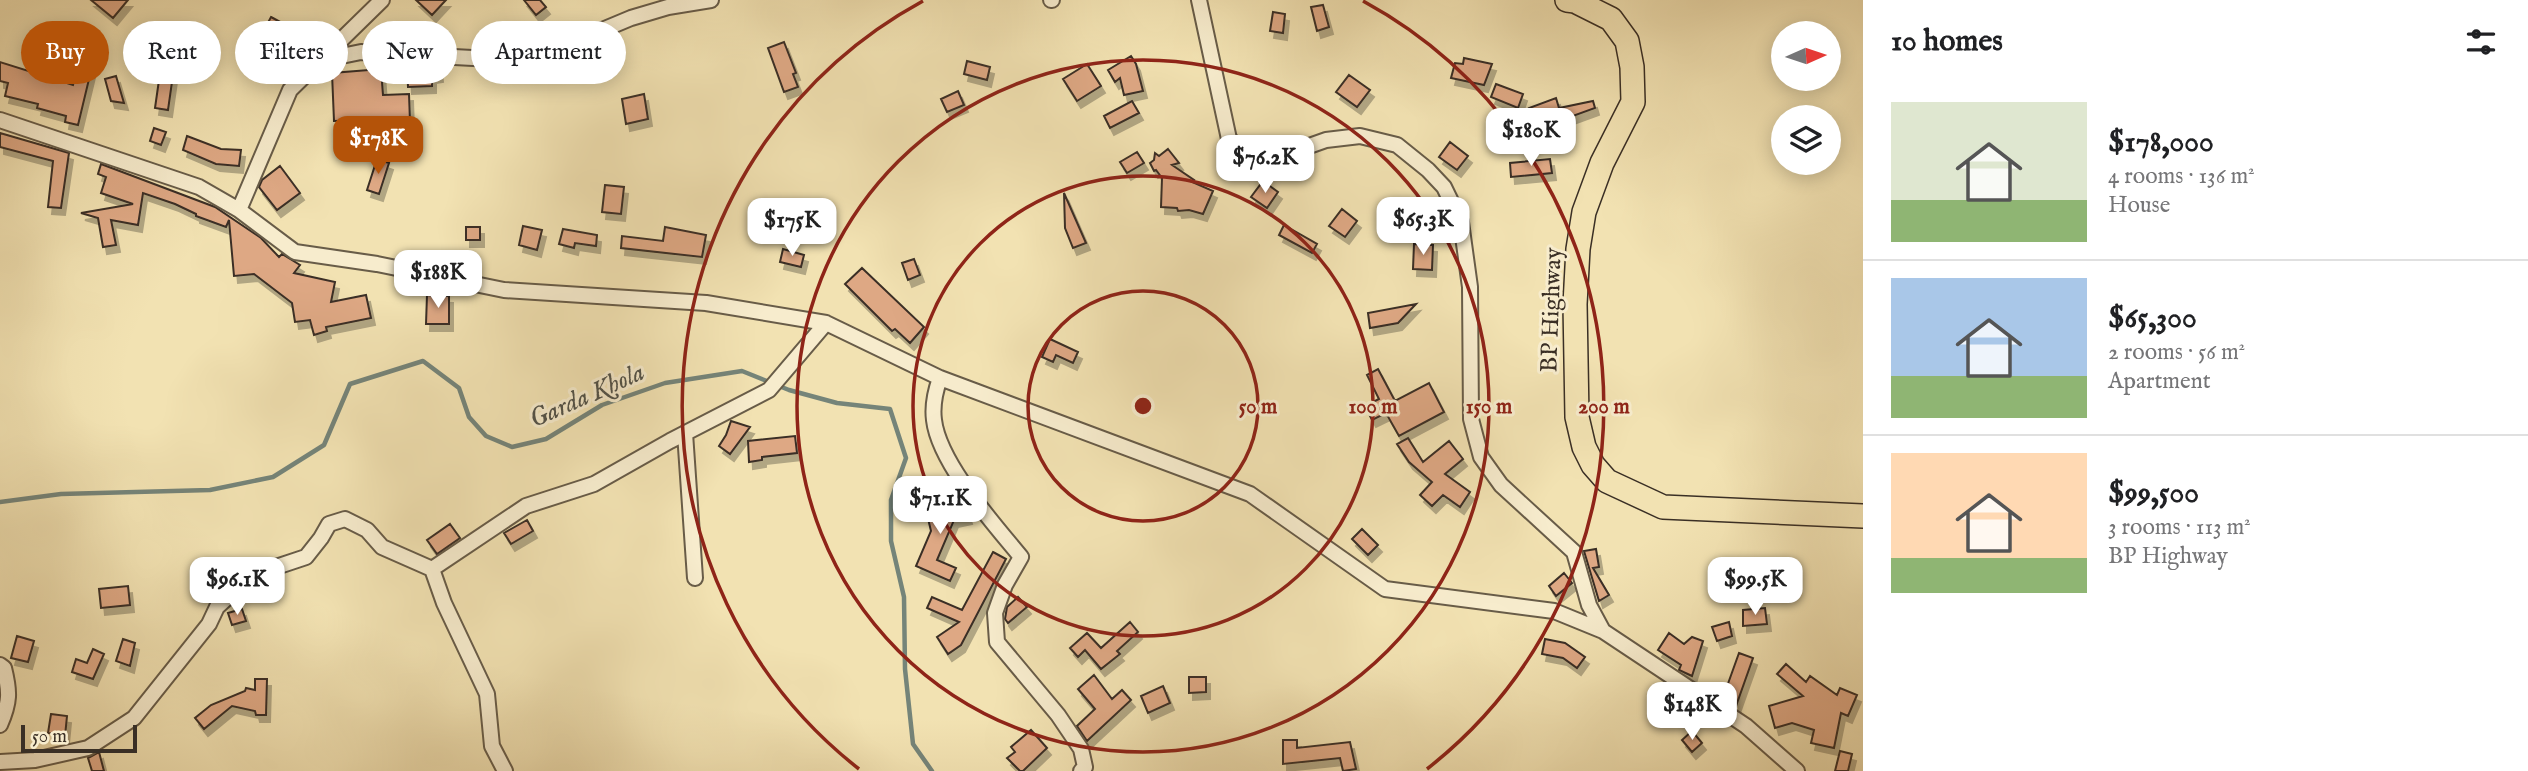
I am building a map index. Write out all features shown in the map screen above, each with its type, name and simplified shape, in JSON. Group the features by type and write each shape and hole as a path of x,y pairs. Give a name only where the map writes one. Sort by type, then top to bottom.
{"highway":[{"name":"BP Highway","path":"1567,0 1575,1 1611,19 1627,41 1632,67 1633,102 1602,163 1584,212 1578,249 1575,304 1577,416 1584,447 1593,465 1607,481 1663,507 1863,516"}],"street":[{"path":"348,32 382,0"},
{"path":"348,55 361,52 511,60 564,46 668,7 711,0"},
{"path":"1199,0 1229,139 1244,152 1271,155 1295,151 1326,140 1360,136 1396,145 1428,170 1444,187 1461,222 1471,287 1471,419 1481,457 1501,485 1574,552 1589,605 1602,631"},
{"path":"239,210 290,90 296,84"},
{"path":"0,120 199,187 239,210 295,253 377,264 504,290 706,303 826,323 940,378 1250,494 1385,589 1554,611 1602,631 1746,726 1797,771"},
{"path":"432,569 526,506 594,484 769,390 826,323"},
{"path":"940,378 933,396 933,422 947,458 969,491 1021,557 1005,584 995,612 997,642 1058,715 1081,749 1084,767 1081,771"},
{"path":"685,433 695,578"},
{"path":"0,762 36,760 88,748 134,718 209,624 217,607 252,575 306,558 329,524 345,519 367,530 382,547 432,569 444,603 487,694 492,746 505,771"},
{"path":"0,665 4,668 9,703 0,725"}],"building":[{"path":"91,0 128,0 113,18"},
{"path":"416,0 446,0 432,15"},
{"path":"524,0 540,0 546,7 536,15"},
{"path":"1323,5 1329,27 1317,31 1311,7"},
{"path":"1273,12 1285,14 1283,33 1270,31"},
{"path":"784,42 796,73 793,74 798,87 784,92 768,48"},
{"path":"1131,56 1136,64 1143,91 1124,95 1120,78 1115,82 1108,70"},
{"path":"1464,58 1492,64 1484,85 1451,78 1455,63 1463,64"},
{"path":"967,61 990,67 987,80 964,74"},
{"path":"0,62 21,69 21,84 88,84 78,125 65,122 66,116 37,108 38,104 5,96 8,83 0,81"},
{"path":"1087,64 1101,86 1077,101 1063,79"},
{"path":"362,71 362,84 382,84 383,95 409,94 410,122 363,124 363,120 334,121 332,84 348,84 348,72"},
{"path":"1349,75 1370,90 1357,107 1336,92"},
{"path":"116,76 124,103 111,101 106,84 109,84 109,78"},
{"path":"158,84 172,84 168,110 155,108"},
{"path":"408,84 432,84 432,86 408,87"},
{"path":"1496,84 1523,94 1518,108 1491,97"},
{"path":"958,91 964,105 947,112 941,99"},
{"path":"644,94 648,119 626,124 622,99"},
{"path":"1556,98 1559,108 1593,101 1595,108 1537,129 1529,108"},
{"path":"1132,101 1139,113 1110,128 1104,116"},
{"path":"154,128 166,132 161,145 150,141"},
{"path":"0,133 69,153 61,208 48,207 53,161 0,147"},
{"path":"187,136 221,149 241,150 239,166 216,164 183,150"},
{"path":"1450,142 1468,156 1457,170 1439,157"},
{"path":"1168,149 1179,163 1172,165 1194,180 1192,182 1213,191 1203,214 1161,207 1162,178 1150,163 1154,160 1155,153 1159,156"},
{"path":"1137,152 1144,163 1127,173 1120,162"},
{"path":"377,159 389,163 379,194 367,190"},
{"path":"1550,159 1552,173 1511,177 1510,163"},
{"path":"101,164 215,207 261,238 279,257 282,254 300,265 294,273 335,282 331,302 366,295 371,318 326,327 327,331 314,335 310,320 295,322 292,303 254,274 234,276 229,220 226,227 143,193 138,225 111,220 116,245 103,247 98,218 81,213 133,204 101,193 106,177 98,174"},
{"path":"280,166 300,193 277,210 259,187 262,180"},
{"path":"1263,181 1278,192 1267,208 1251,197"},
{"path":"605,185 624,187 621,214 602,212"},
{"path":"1064,193 1086,243 1073,248 1065,228"},
{"path":"1342,209 1357,221 1345,237 1329,226"},
{"path":"1284,225 1317,244 1312,253 1279,235"},
{"path":"523,226 542,230 537,250 519,245"},
{"path":"466,227 480,227 480,240 466,240"},
{"path":"665,227 706,235 702,257 621,248 622,236 663,241"},
{"path":"563,229 597,235 596,246 575,243 574,248 559,244"},
{"path":"1414,244 1433,245 1432,270 1413,269"},
{"path":"783,249 804,255 801,267 780,262"},
{"path":"914,259 920,275 908,280 902,263"},
{"path":"862,268 924,327 910,343 895,329 892,331 845,284"},
{"path":"427,295 449,296 449,324 426,324"},
{"path":"1416,304 1398,323 1370,328 1368,313"},
{"path":"1050,339 1078,352 1073,363 1056,355 1053,362 1042,357"},
{"path":"1378,369 1395,401 1429,383 1444,412 1399,436 1386,413 1372,420 1365,406 1379,399 1367,375"},
{"path":"731,421 750,427 730,454 719,446"},
{"path":"795,436 797,453 762,457 762,460 749,462 748,441"},
{"path":"1408,438 1423,462 1449,441 1463,459 1445,474 1470,492 1460,507 1443,495 1432,506 1420,495 1432,482 1409,462 1397,444"},
{"path":"961,497 968,517 954,520 937,560 956,568 950,581 916,566 931,531 925,506"},
{"path":"527,520 533,531 511,544 504,533"},
{"path":"450,524 460,538 437,554 427,540"},
{"path":"1362,529 1378,545 1368,555 1352,539"},
{"path":"1596,549 1599,567 1593,568 1609,595 1599,601 1584,551"},
{"path":"993,552 1006,559 961,645 948,654 937,637 959,622 927,608 932,597 962,610"},
{"path":"1768,565 1793,573 1789,589 1763,581"},
{"path":"1564,573 1572,583 1556,596 1549,586"},
{"path":"128,586 130,605 101,608 99,589"},
{"path":"1018,597 1027,607 1008,623 1005,619 1007,607"},
{"path":"1765,608 1767,624 1743,626 1743,610"},
{"path":"242,609 246,621 232,625 228,613"},
{"path":"1130,622 1138,632 1117,651 1120,654 1101,669 1085,650 1078,657 1070,648 1087,633 1101,648"},
{"path":"1729,622 1732,636 1717,641 1712,627"},
{"path":"1669,633 1684,644 1692,637 1703,641 1692,676 1679,670 1681,665 1658,650"},
{"path":"17,636 34,641 28,662 11,658"},
{"path":"123,639 135,643 130,666 116,661"},
{"path":"1545,639 1565,643 1585,657 1577,668 1563,658 1542,654"},
{"path":"93,649 104,654 93,679 72,672 76,659 87,663"},
{"path":"1739,653 1753,658 1736,706 1733,694 1725,692"},
{"path":"1786,664 1806,682 1810,676 1837,695 1840,688 1857,695 1848,716 1841,713 1834,748 1811,743 1814,730 1792,723 1775,728 1769,706 1803,696 1777,674"},
{"path":"1094,675 1112,699 1122,690 1131,700 1087,741 1077,726 1095,709 1078,689"},
{"path":"1189,677 1206,677 1206,692 1189,693"},
{"path":"255,679 267,679 266,715 256,715 255,711 232,706 204,729 195,718 211,705 245,691 246,688 255,690"},
{"path":"1163,686 1170,703 1148,713 1141,696"},
{"path":"51,714 67,716 65,736 48,733"},
{"path":"1031,730 1047,748 1020,771 1007,758 1015,752 1011,747"},
{"path":"1692,731 1702,743 1692,752 1682,740"},
{"path":"1283,740 1297,740 1297,748 1350,742 1356,769 1343,771 1340,758 1283,764"},
{"path":"1840,751 1852,754 1848,771 1835,771"},
{"path":"99,752 104,771 92,771 88,758"}],"waterway":[{"name":"Garda Khola","path":"0,502 61,494 210,490 273,477 324,445 350,384 423,361 459,388 469,417 486,436 512,447 546,439 602,405 665,383 742,371 789,390 837,403 890,409 906,458 891,500 891,541 904,597 905,669 913,744 932,771"}]}
